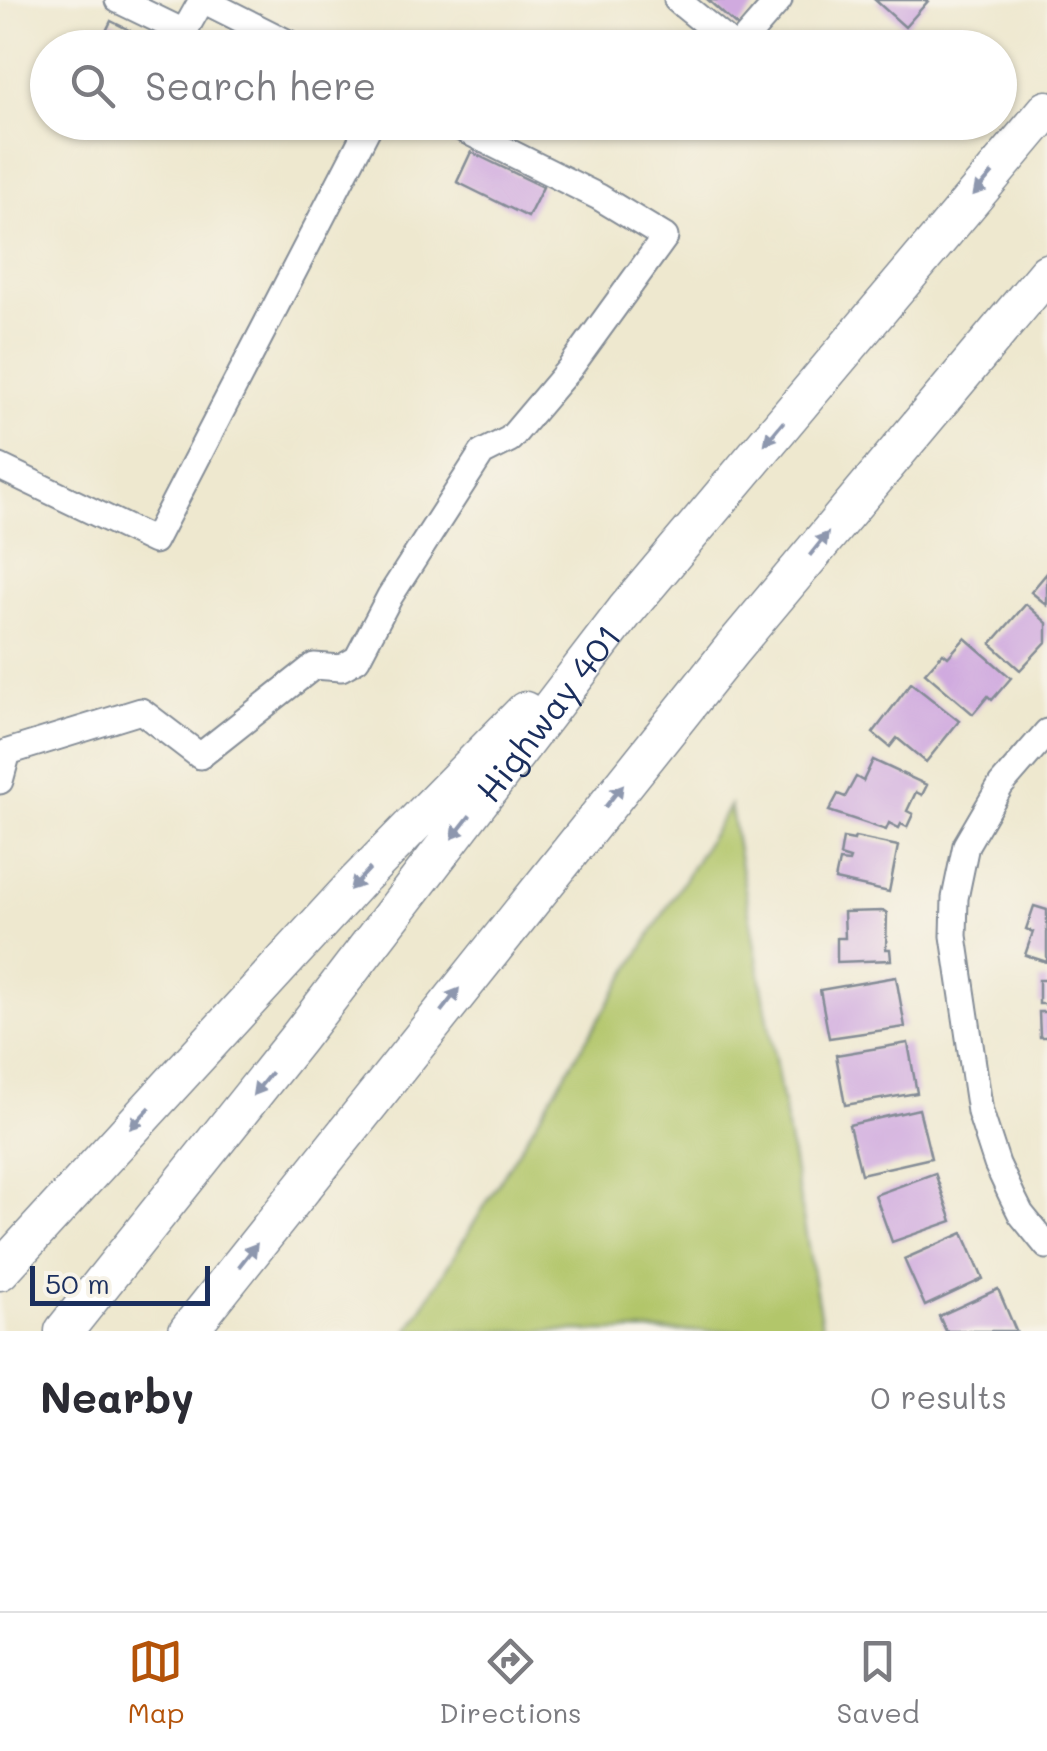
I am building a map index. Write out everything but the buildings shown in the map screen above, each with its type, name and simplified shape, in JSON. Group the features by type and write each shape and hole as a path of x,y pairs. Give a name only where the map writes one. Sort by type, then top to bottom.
{"highway":[{"name":"Highway 401","path":"64,1331 298,1038 626,610 1047,110"},
{"path":"188,1331 612,797 910,433 1047,273"},
{"path":"0,1271 357,882 626,610"}],"street":[{"path":"118,0 180,30"},
{"path":"185,30 202,0 262,30"},
{"path":"677,0 714,30"},
{"path":"752,30 779,0"},
{"path":"0,467 154,541 362,140"},
{"path":"0,781 8,752 141,711 200,756 314,666 341,668 357,659 390,596 482,453 510,439 570,368 665,237 599,197 485,140"},
{"path":"1047,732 1002,785 966,845 955,898 954,936 980,1112 996,1164 1022,1214 1047,1246"}],"green space":[{"path":"730,805 823,1331 408,1331"}]}
